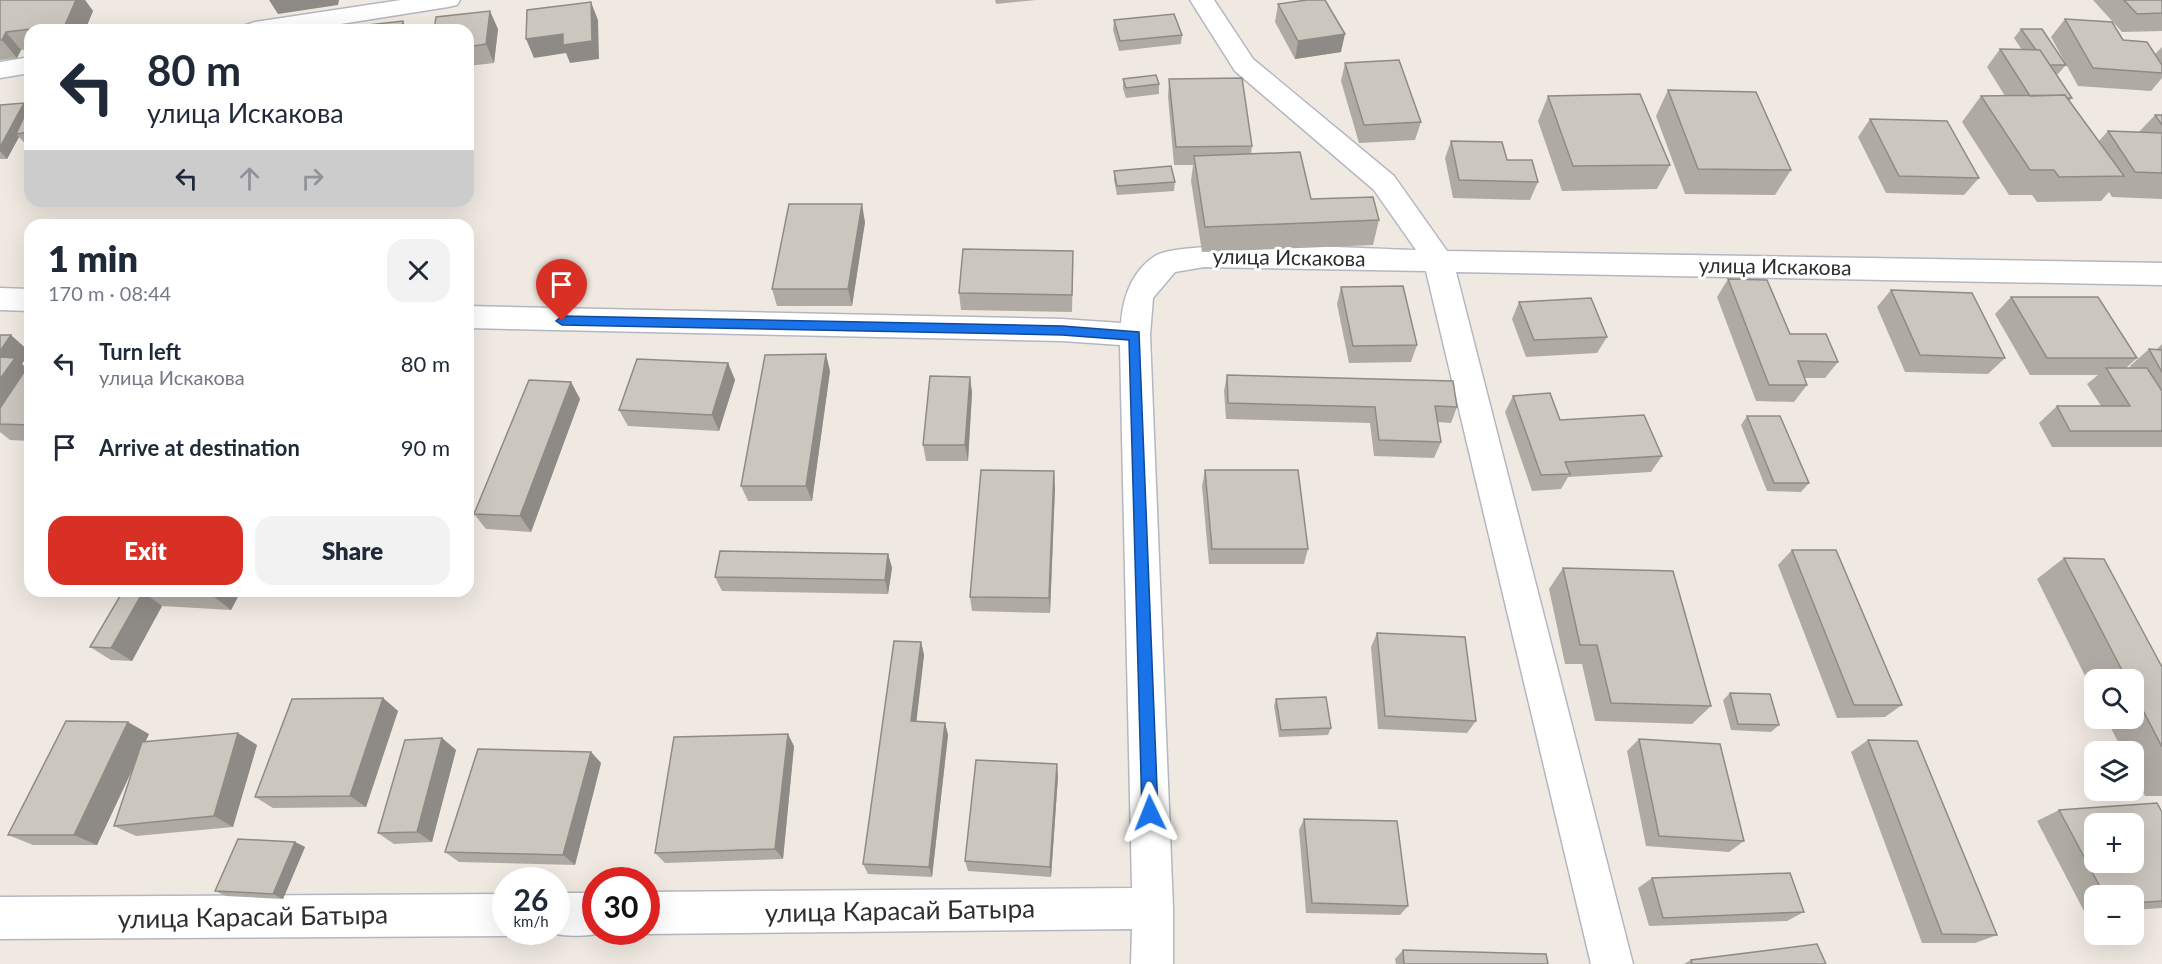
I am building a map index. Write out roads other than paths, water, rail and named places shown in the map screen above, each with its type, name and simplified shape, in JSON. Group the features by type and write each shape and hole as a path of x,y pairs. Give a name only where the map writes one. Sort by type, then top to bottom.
{"street":[{"path":"293,24 447,0"},
{"path":"1202,0 1244,64 1384,183 1438,260 1612,964"},
{"path":"0,70 24,66"},
{"name":"улица Искакова","path":"1152,964 1153,908 1135,335 1138,297 1166,263 1204,257 2162,274"},
{"path":"0,298 24,300"},
{"path":"474,317 1062,330 1135,335"},
{"name":"улица Карасай Батыра","path":"660,913 1153,908"},
{"name":"улица Карасай Батыра","path":"0,918 492,915"}]}
